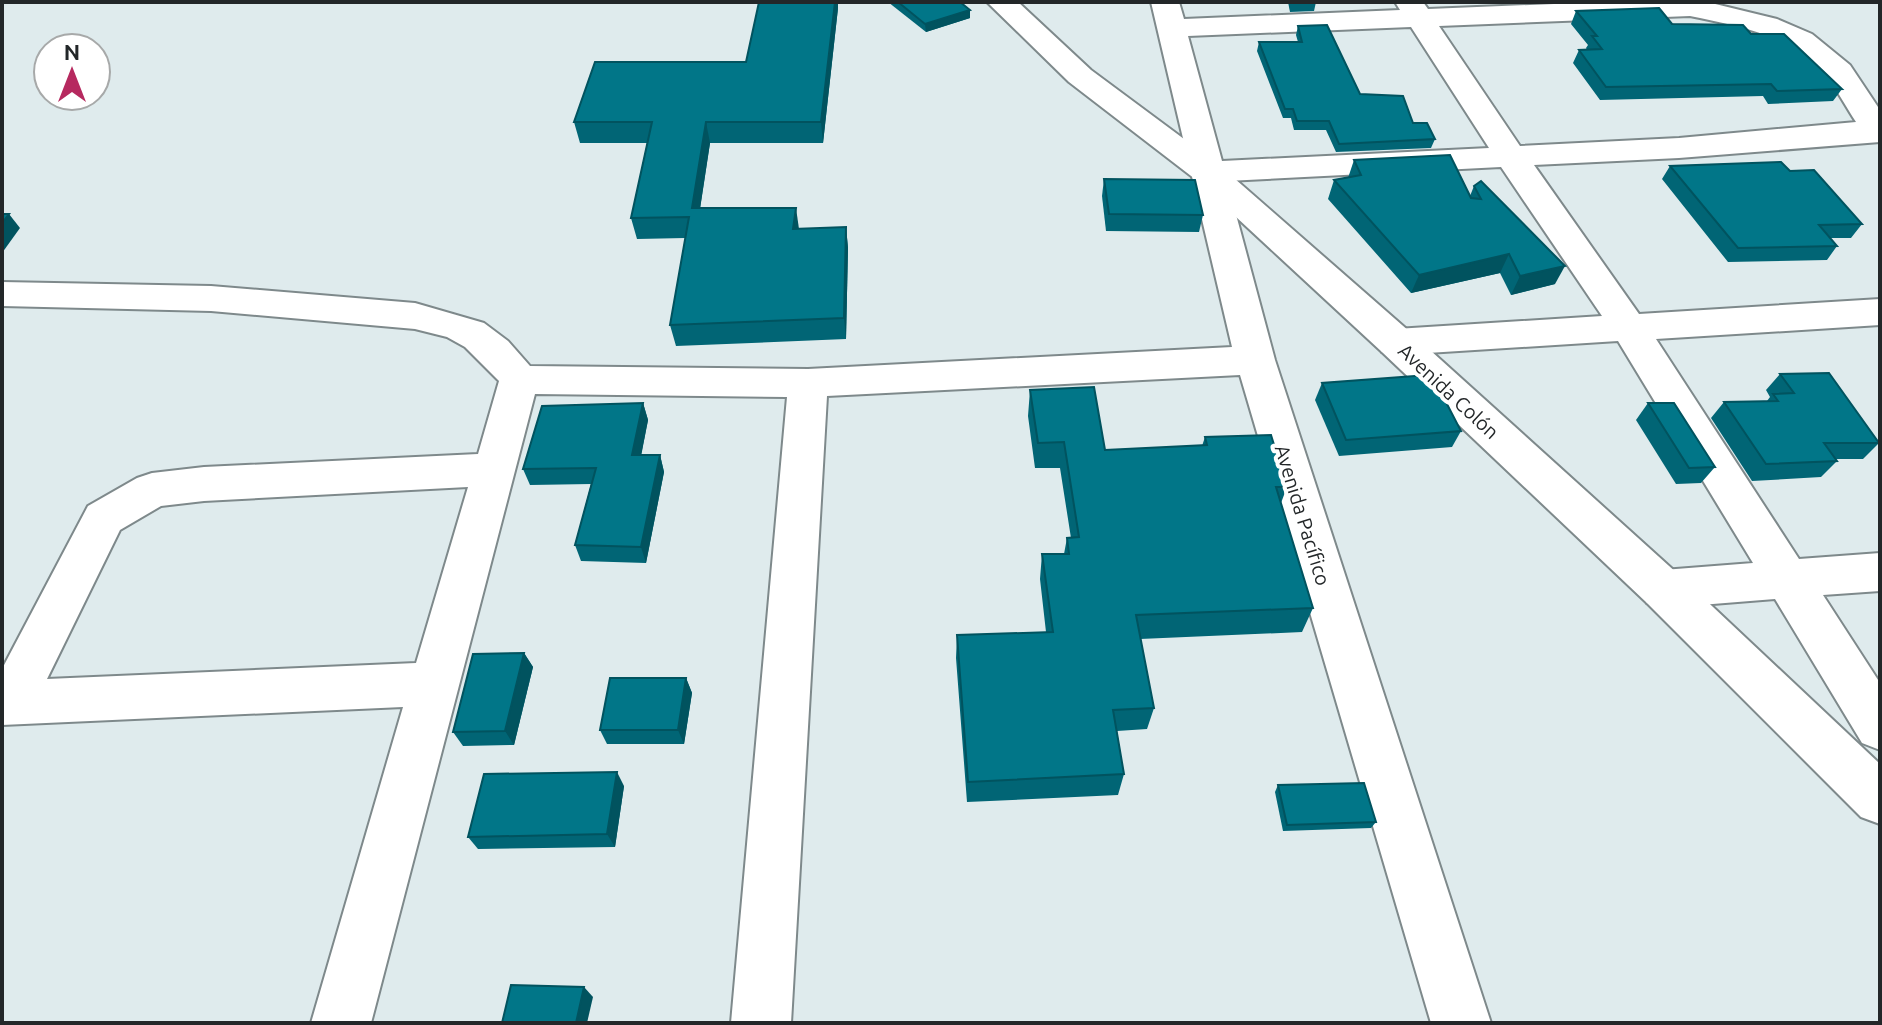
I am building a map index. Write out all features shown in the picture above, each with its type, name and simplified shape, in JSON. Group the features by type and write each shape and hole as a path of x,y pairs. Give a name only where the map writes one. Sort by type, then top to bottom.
{"street":[{"name":"Avenida Colón","path":"1001,2 1080,76 1207,172 1396,342 1663,589 1880,799"},
{"path":"1169,15 1688,4 1764,23 1794,35 1834,66 1879,131 1679,148 1207,172"},
{"path":"1415,11 1628,326 1880,727"},
{"name":"Avenida Pacífico","path":"1169,15 1255,360 1461,1023"},
{"path":"2,294 70,293 280,303 410,315 463,329 503,357 519,380"},
{"path":"1396,342 1880,312"},
{"path":"519,380 808,383 1255,360"},
{"path":"341,1023 519,380"},
{"path":"761,1023 808,383"},
{"path":"6,703 104,518 152,490 204,484 494,469"},
{"path":"1663,589 1880,572"},
{"path":"6,703 435,684"}],"building":[{"path":"759,2 835,2 821,122 706,122 692,208 796,208 793,229 846,227 844,318 670,325 689,217 631,218 652,122 574,122 595,62 746,62"},
{"path":"898,2 960,2 970,10 925,24"},
{"path":"1659,8 1672,24 1743,25 1751,34 1784,34 1842,89 1777,91 1771,84 1606,87 1579,50 1602,49 1592,36 1597,36 1576,11"},
{"path":"1327,25 1360,94 1403,96 1413,123 1427,123 1435,139 1339,144 1329,121 1297,121 1293,109 1285,109 1259,42 1302,42 1298,26"},
{"path":"1450,155 1471,198 1481,199 1474,186 1481,181 1565,266 1520,276 1509,254 1419,275 1334,180 1361,175 1354,160"},
{"path":"1781,162 1790,171 1814,170 1862,224 1819,225 1837,246 1738,248 1670,166"},
{"path":"1104,179 1195,180 1203,215 1109,214"},
{"path":"1829,373 1879,443 1824,443 1837,461 1766,464 1724,402 1778,401 1773,394 1794,393 1780,374"},
{"path":"1428,375 1435,381 1461,431 1346,440 1322,383"},
{"path":"1094,387 1105,450 1207,445 1205,437 1271,435 1287,487 1276,487 1313,608 1136,615 1154,708 1113,710 1124,774 968,782 957,635 1053,632 1042,554 1069,554 1067,538 1079,537 1064,442 1038,443 1030,390"},
{"path":"643,403 632,455 660,455 641,547 575,545 596,468 523,469 542,406"},
{"path":"1648,403 1674,403 1715,467 1689,468"},
{"path":"524,653 505,731 453,732 473,654"},
{"path":"610,678 686,678 678,730 600,730"},
{"path":"617,772 607,834 468,837 484,774"},
{"path":"1364,783 1376,822 1287,825 1278,785"},
{"path":"511,985 584,987 576,1023 502,1023"}]}
